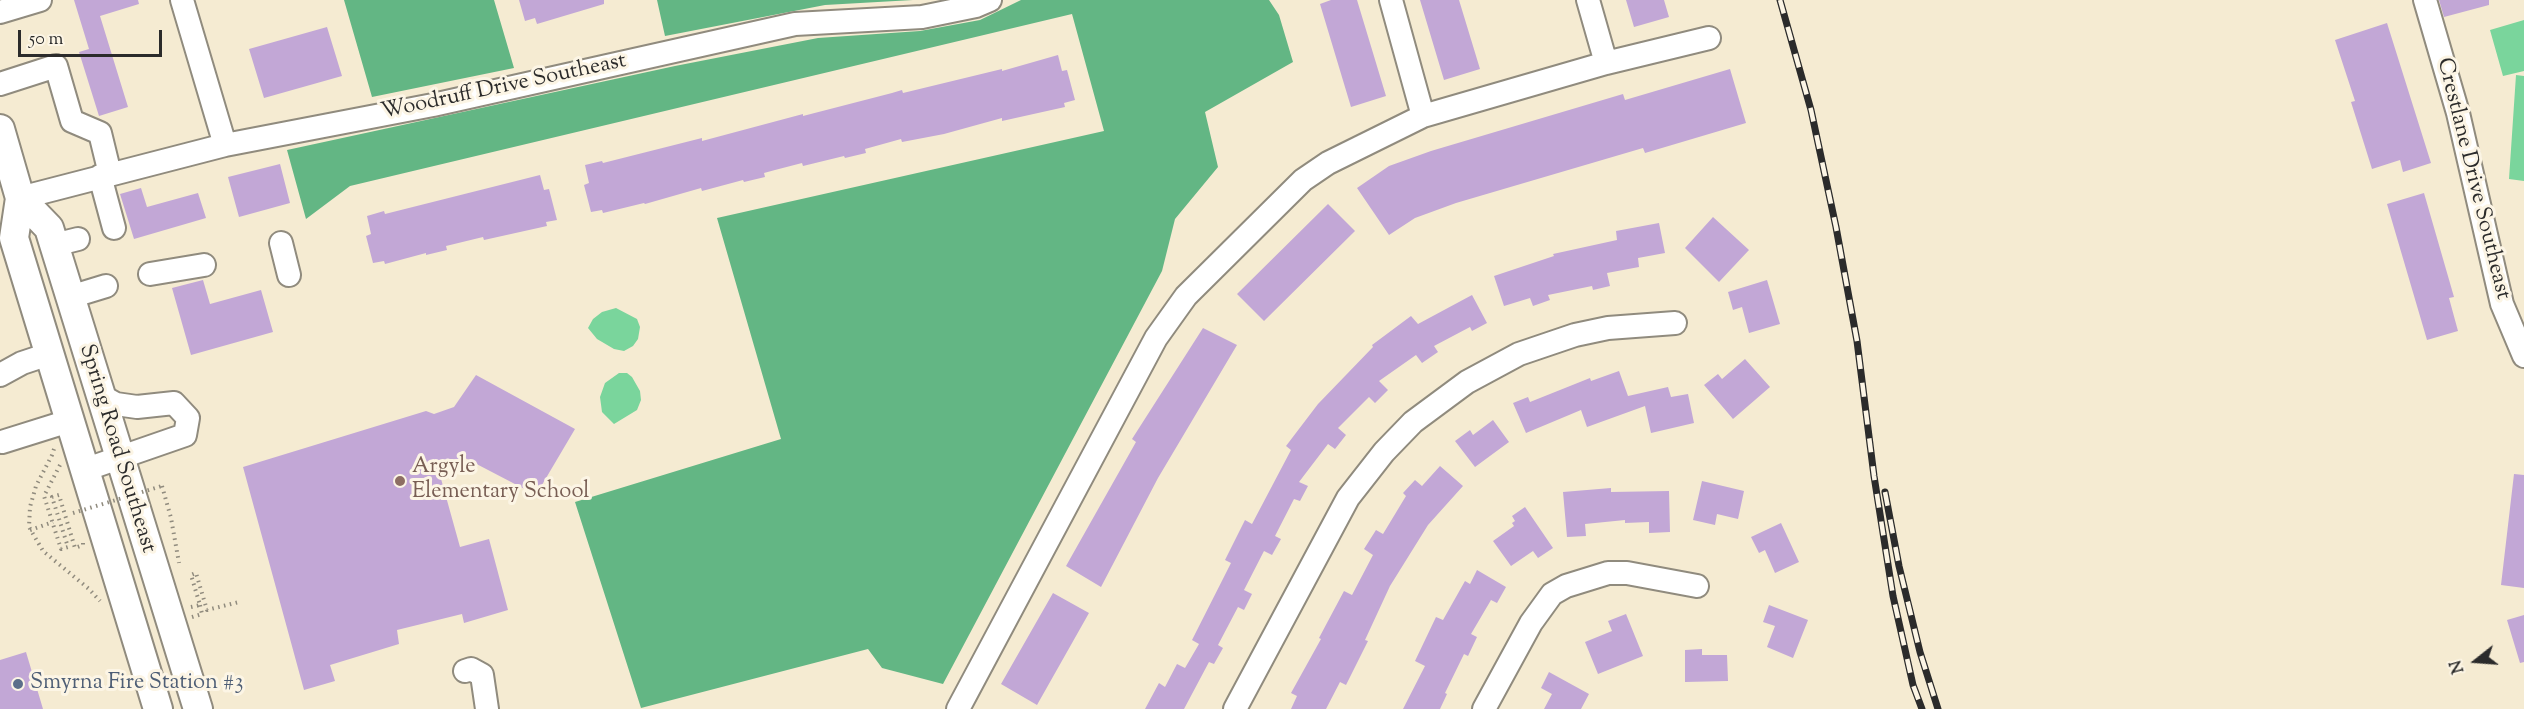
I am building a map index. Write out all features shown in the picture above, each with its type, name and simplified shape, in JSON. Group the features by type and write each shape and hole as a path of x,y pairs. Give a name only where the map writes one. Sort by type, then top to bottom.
{"main road":[{"name":"Spring Road Southeast","path":"0,129 21,198 14,238 49,354 61,424 158,709"},
{"name":"Spring Road Southeast","path":"21,198 66,242 70,297 198,709"}],"street":[{"path":"0,12 40,0"},
{"path":"182,0 225,145"},
{"name":"Woodruff Drive Southeast","path":"21,198 225,145 433,105 795,24 922,17 976,6 990,0"},
{"path":"1391,0 1423,116"},
{"path":"1588,0 1606,63"},
{"name":"Crestlane Drive Southeast","path":"2426,0 2458,113 2502,304 2524,356"},
{"path":"958,709 1156,338 1170,316 1186,296 1303,180 1359,146 1423,116 1606,63 1709,38"},
{"path":"0,84 56,66 72,121 100,133 114,228"},
{"path":"281,243 289,275"},
{"path":"150,274 204,265"},
{"path":"70,297 106,286"},
{"path":"1235,709 1348,498 1384,452 1413,422 1467,382 1497,364 1530,350 1575,335 1608,328 1675,323"},
{"path":"0,375 22,363 49,354"},
{"path":"75,469 119,458 185,435 188,418 174,403 127,406 116,404 100,395"},
{"path":"2,442 61,424"},
{"path":"1484,709 1530,623 1552,594 1566,586 1608,573 1627,573 1697,586"},
{"path":"465,671 471,669 482,675 487,709"}],"path":[{"path":"61,424 52,455 36,486 29,517 30,530 43,551 89,589 102,604"},
{"path":"75,469 62,464 59,466 44,496 61,549 68,547 52,497 59,495 75,548 83,545 80,534"},
{"path":"77,524 74,513 162,486 171,518 179,564"},
{"path":"30,530 52,522"},
{"path":"186,619 202,614 191,576 196,573 207,610 239,602"},
{"path":"188,597 191,607 200,604"}],"green space":[{"path":"344,0 494,0 514,68 372,97"},
{"path":"657,0 913,0 825,5 665,36"},
{"path":"1021,0 1269,0 1279,15 1293,62 1205,112 1218,167 1175,219 1162,271 943,684 882,668 868,649 641,708 575,502 781,439 717,218 1104,131 1072,14 350,186 306,219 287,150 675,66 818,38 920,31 980,20"},
{"path":"2524,20 2524,71 2503,76 2490,30"},
{"path":"2516,75 2524,76 2524,181 2509,179"},
{"path":"616,308 637,319 640,327 638,339 633,346 624,351 614,349 597,339 588,328 593,319 602,312"},
{"path":"619,373 627,373 632,377 640,391 641,400 637,410 614,424 602,412 600,397 605,383"}],"building":[{"path":"74,0 138,0 139,4 100,16 128,107 99,116 79,52 89,49"},
{"path":"519,0 604,0 604,4 537,24 535,18 525,21"},
{"path":"1331,0 1357,0 1386,96 1351,107 1320,4"},
{"path":"1420,0 1459,0 1480,69 1444,80"},
{"path":"1626,0 1664,0 1669,17 1634,27"},
{"path":"2439,0 2489,0 2489,5 2444,17"},
{"path":"2387,23 2431,163 2403,172 2400,160 2372,169 2351,102 2355,101 2335,40"},
{"path":"327,27 342,76 264,98 249,49"},
{"path":"1058,55 1062,71 1067,70 1075,100 1064,103 1065,107 1002,121 1002,118 944,134 902,142 901,139 865,149 866,153 803,166 802,163 764,173 765,177 744,182 743,180 702,191 701,188 603,213 602,210 591,212 584,185 589,183 585,165 602,161 603,163 702,138 702,141 902,90 903,93 1002,69 1002,71"},
{"path":"1730,69 1746,123 1645,153 1643,148 1456,203 1415,218 1389,235 1357,188 1389,166 1431,151 1623,94 1625,100"},
{"path":"280,164 290,203 239,217 228,177"},
{"path":"540,175 544,190 549,189 557,220 546,222 547,226 484,240 483,237 446,246 447,250 385,264 384,261 373,263 366,236 371,234 367,216 384,211 385,214"},
{"path":"141,188 147,207 198,193 206,218 134,239 120,194"},
{"path":"2424,193 2454,297 2449,298 2458,331 2427,340 2387,204"},
{"path":"1328,204 1355,231 1264,321 1237,294"},
{"path":"1713,217 1749,250 1719,282 1685,248"},
{"path":"1659,223 1665,253 1638,258 1639,267 1607,273 1610,286 1593,290 1592,286 1548,295 1550,300 1533,306 1530,298 1504,306 1494,276 1554,256 1553,254 1617,240 1616,231"},
{"path":"203,280 210,304 261,290 273,332 191,355 172,288"},
{"path":"1767,280 1780,324 1749,333 1742,307 1733,310 1728,292"},
{"path":"1472,295 1487,323 1472,331 1470,327 1434,346 1438,352 1422,363 1416,355 1379,381 1388,390 1375,403 1369,397 1338,428 1346,435 1335,449 1328,444 1299,482 1308,486 1300,501 1294,499 1275,536 1281,539 1272,555 1264,551 1244,590 1252,594 1244,610 1238,607 1218,645 1223,648 1214,664 1209,662 1184,709 1145,709 1159,683 1165,687 1177,664 1185,668 1199,644 1192,640 1231,563 1225,560 1245,520 1252,524 1291,450 1286,446 1318,404 1373,347 1372,345 1411,316 1418,324"},
{"path":"1203,328 1237,345 1158,478 1101,587 1066,566 1136,442 1132,439"},
{"path":"1745,359 1770,387 1733,419 1704,385 1718,374 1722,379"},
{"path":"1619,371 1628,396 1668,387 1671,397 1688,394 1694,423 1651,433 1645,406 1587,427 1581,410 1526,433 1513,403 1528,397 1530,402 1590,378 1591,381"},
{"path":"476,375 575,429 536,495 465,458 438,468 460,547 489,539 508,610 464,623 462,614 397,630 399,644 330,665 335,681 304,690 243,467 426,411 434,414 454,407"},
{"path":"1493,420 1509,442 1475,467 1455,441 1470,430 1473,435"},
{"path":"1440,466 1463,486 1428,525 1390,586 1365,640 1368,641 1346,685 1340,682 1326,709 1291,709 1297,696 1291,693 1321,639 1319,638 1328,621 1344,591 1352,595 1373,555 1364,549 1376,530 1383,534 1406,496 1403,493 1415,480 1422,486"},
{"path":"2514,474 2524,475 2524,588 2501,585"},
{"path":"1702,481 1744,491 1738,519 1717,514 1715,525 1693,520"},
{"path":"1611,488 1611,492 1669,491 1670,532 1649,533 1649,522 1625,523 1625,520 1585,524 1586,536 1567,537 1563,492"},
{"path":"1525,507 1553,548 1538,558 1533,551 1511,566 1493,541 1514,526 1512,523 1515,521 1512,516"},
{"path":"1781,523 1799,562 1775,573 1765,550 1759,553 1751,537"},
{"path":"1477,570 1506,587 1497,603 1491,600 1471,634 1477,637 1468,656 1464,654 1445,693 1447,694 1440,709 1403,709 1425,666 1415,661 1436,617 1443,620 1465,581 1470,584"},
{"path":"1053,593 1089,613 1037,705 1001,684"},
{"path":"1769,605 1808,620 1793,658 1767,647 1775,626 1763,622"},
{"path":"1626,614 1643,656 1598,674 1585,642 1612,631 1608,621"},
{"path":"2524,615 2524,662 2520,663 2507,620"},
{"path":"1702,649 1702,655 1727,655 1728,681 1685,682 1685,650"},
{"name":"Smyrna Fire Station #3","path":"26,652 43,709 0,709 0,660"},
{"path":"1549,672 1589,694 1581,709 1544,709 1552,694 1541,688"}],"railway":[{"path":"1780,0 1811,110 1836,227 1857,341 1874,476 1893,596 1913,685 1922,709"},
{"path":"1885,492 1899,566 1920,652 1938,709"}],"place":[{"name":"Argyle Elementary School","path":"400,481"},
{"name":"Smyrna Fire Station #3","path":"18,684"}]}
